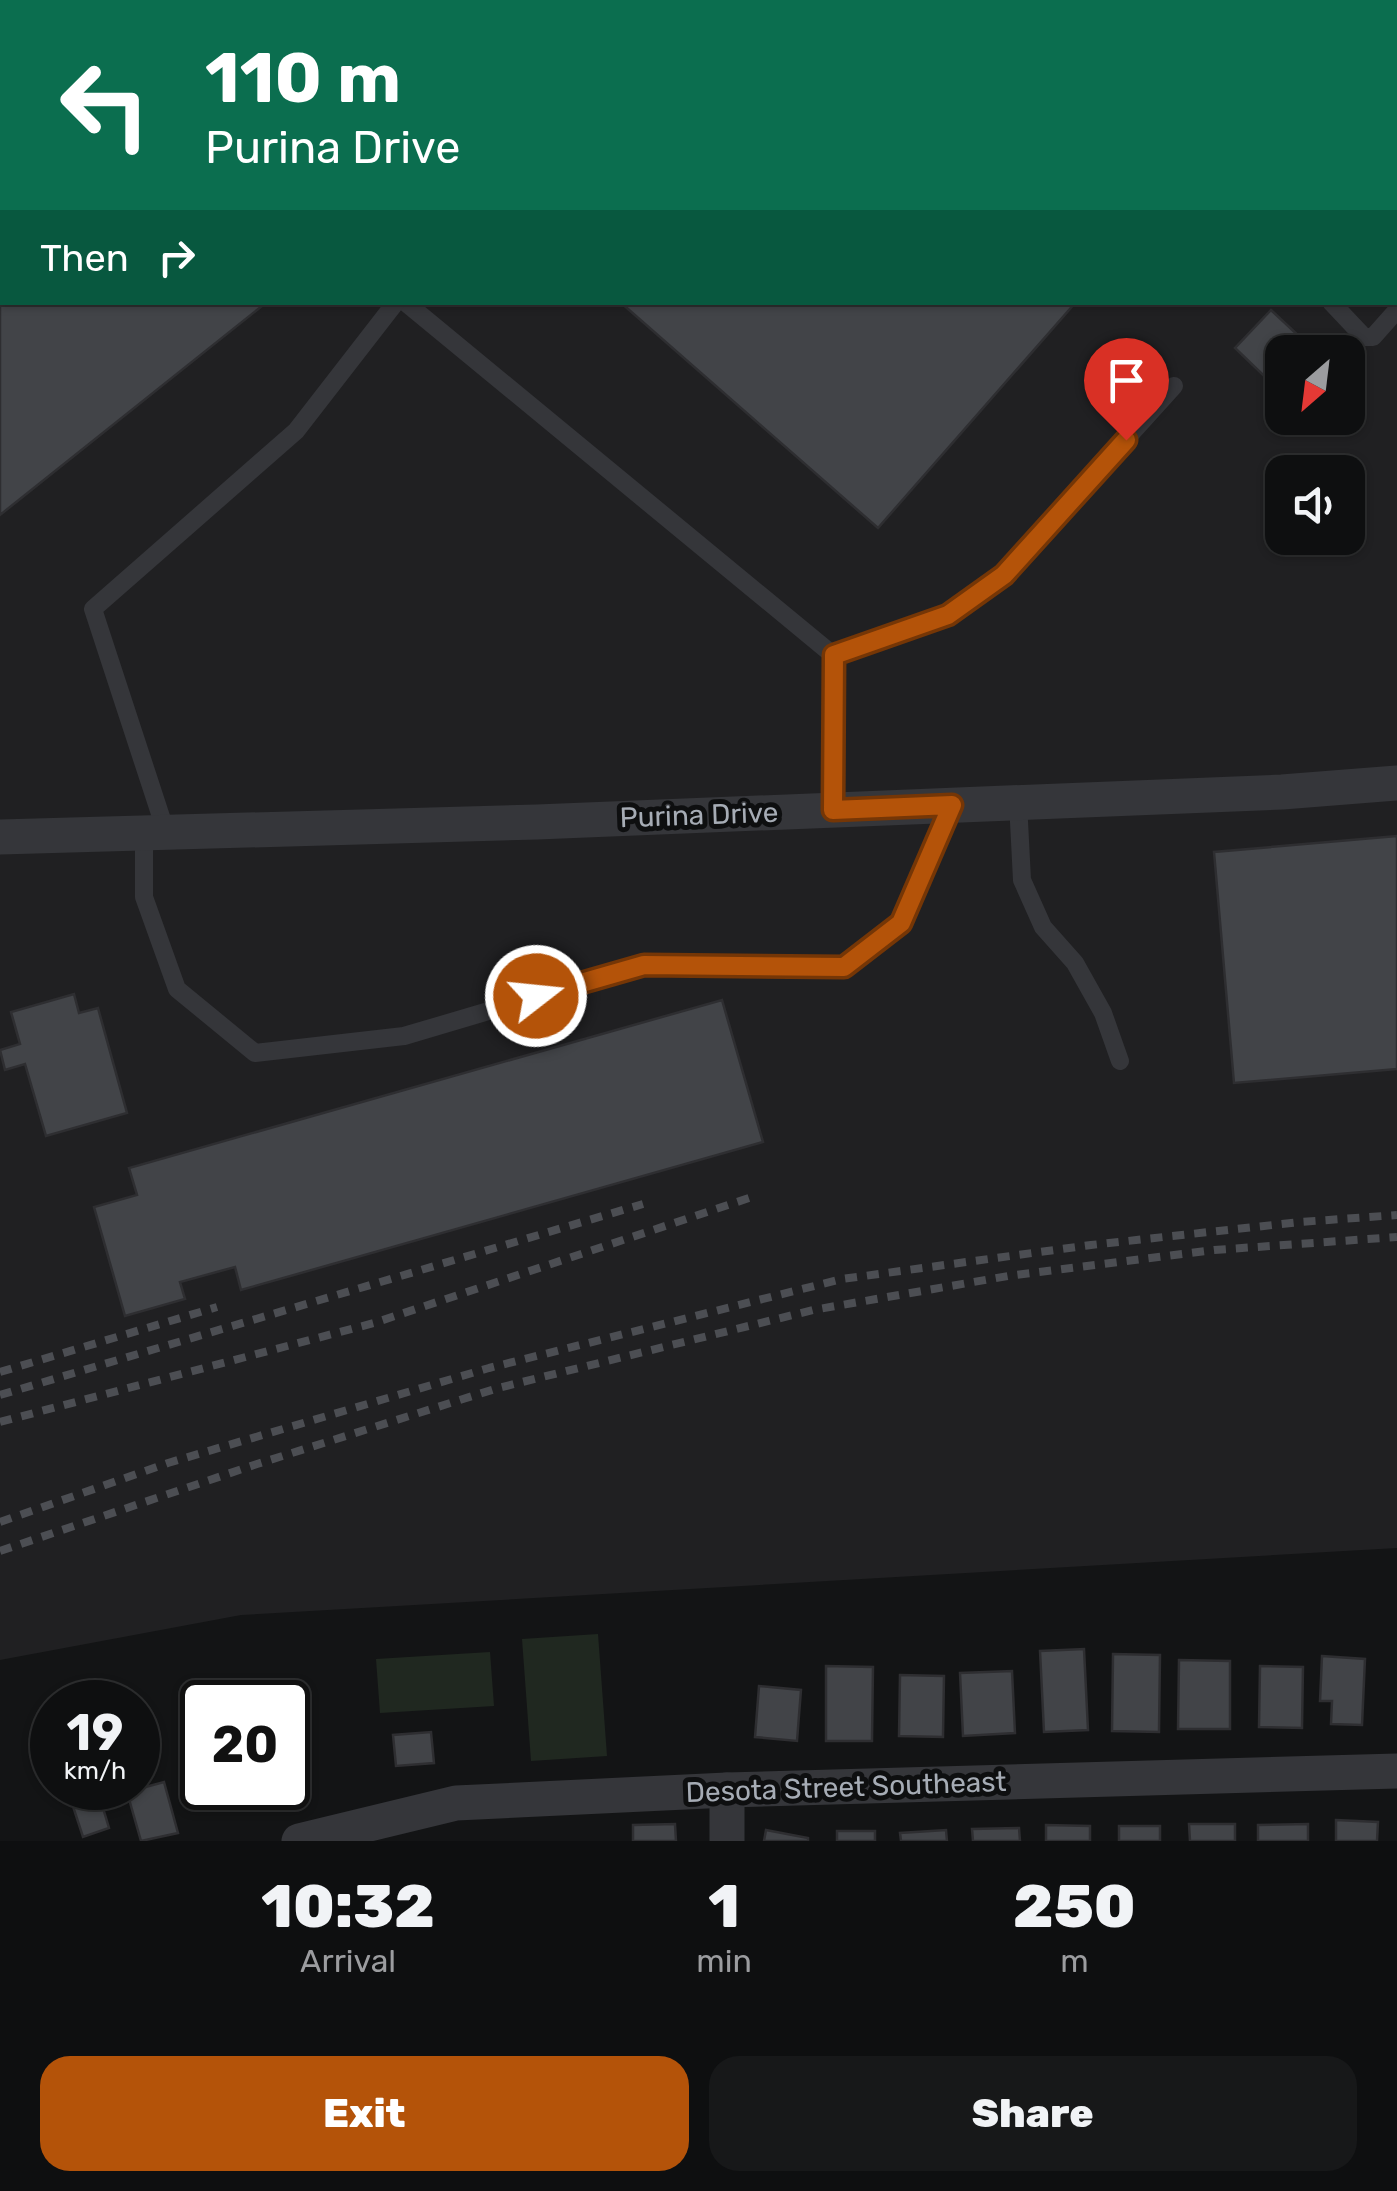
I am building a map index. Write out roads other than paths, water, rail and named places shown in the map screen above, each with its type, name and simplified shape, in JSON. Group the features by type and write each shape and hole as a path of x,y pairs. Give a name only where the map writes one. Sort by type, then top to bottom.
{"street":[{"name":"Purina Drive","path":"0,837 833,810 1282,792 1397,783"},
{"name":"Desota Street Southeast","path":"299,1841 456,1803 727,1790 1397,1771"},
{"path":"727,1790 728,1841"}],"lane":[{"path":"394,305 296,432 93,609 155,833 144,897 177,988 255,1054 404,1036 644,965 844,967 901,923 952,805"},
{"path":"410,305 834,655"},
{"path":"1334,305 1364,338 1372,338 1397,310"},
{"path":"834,655 948,615 1004,575 1174,386"},
{"path":"833,810 834,655"},
{"path":"1018,802 1022,880 1044,927 1075,963 1102,1013 1120,1061"}],"railway":[{"path":"0,1422 374,1323 752,1197"},
{"path":"0,1395 643,1204"},
{"path":"0,1522 168,1463 489,1368 842,1279 1091,1245 1397,1215"},
{"path":"0,1551 498,1388 813,1310 1008,1276 1214,1250 1397,1237"},
{"path":"0,1372 217,1307"}]}
